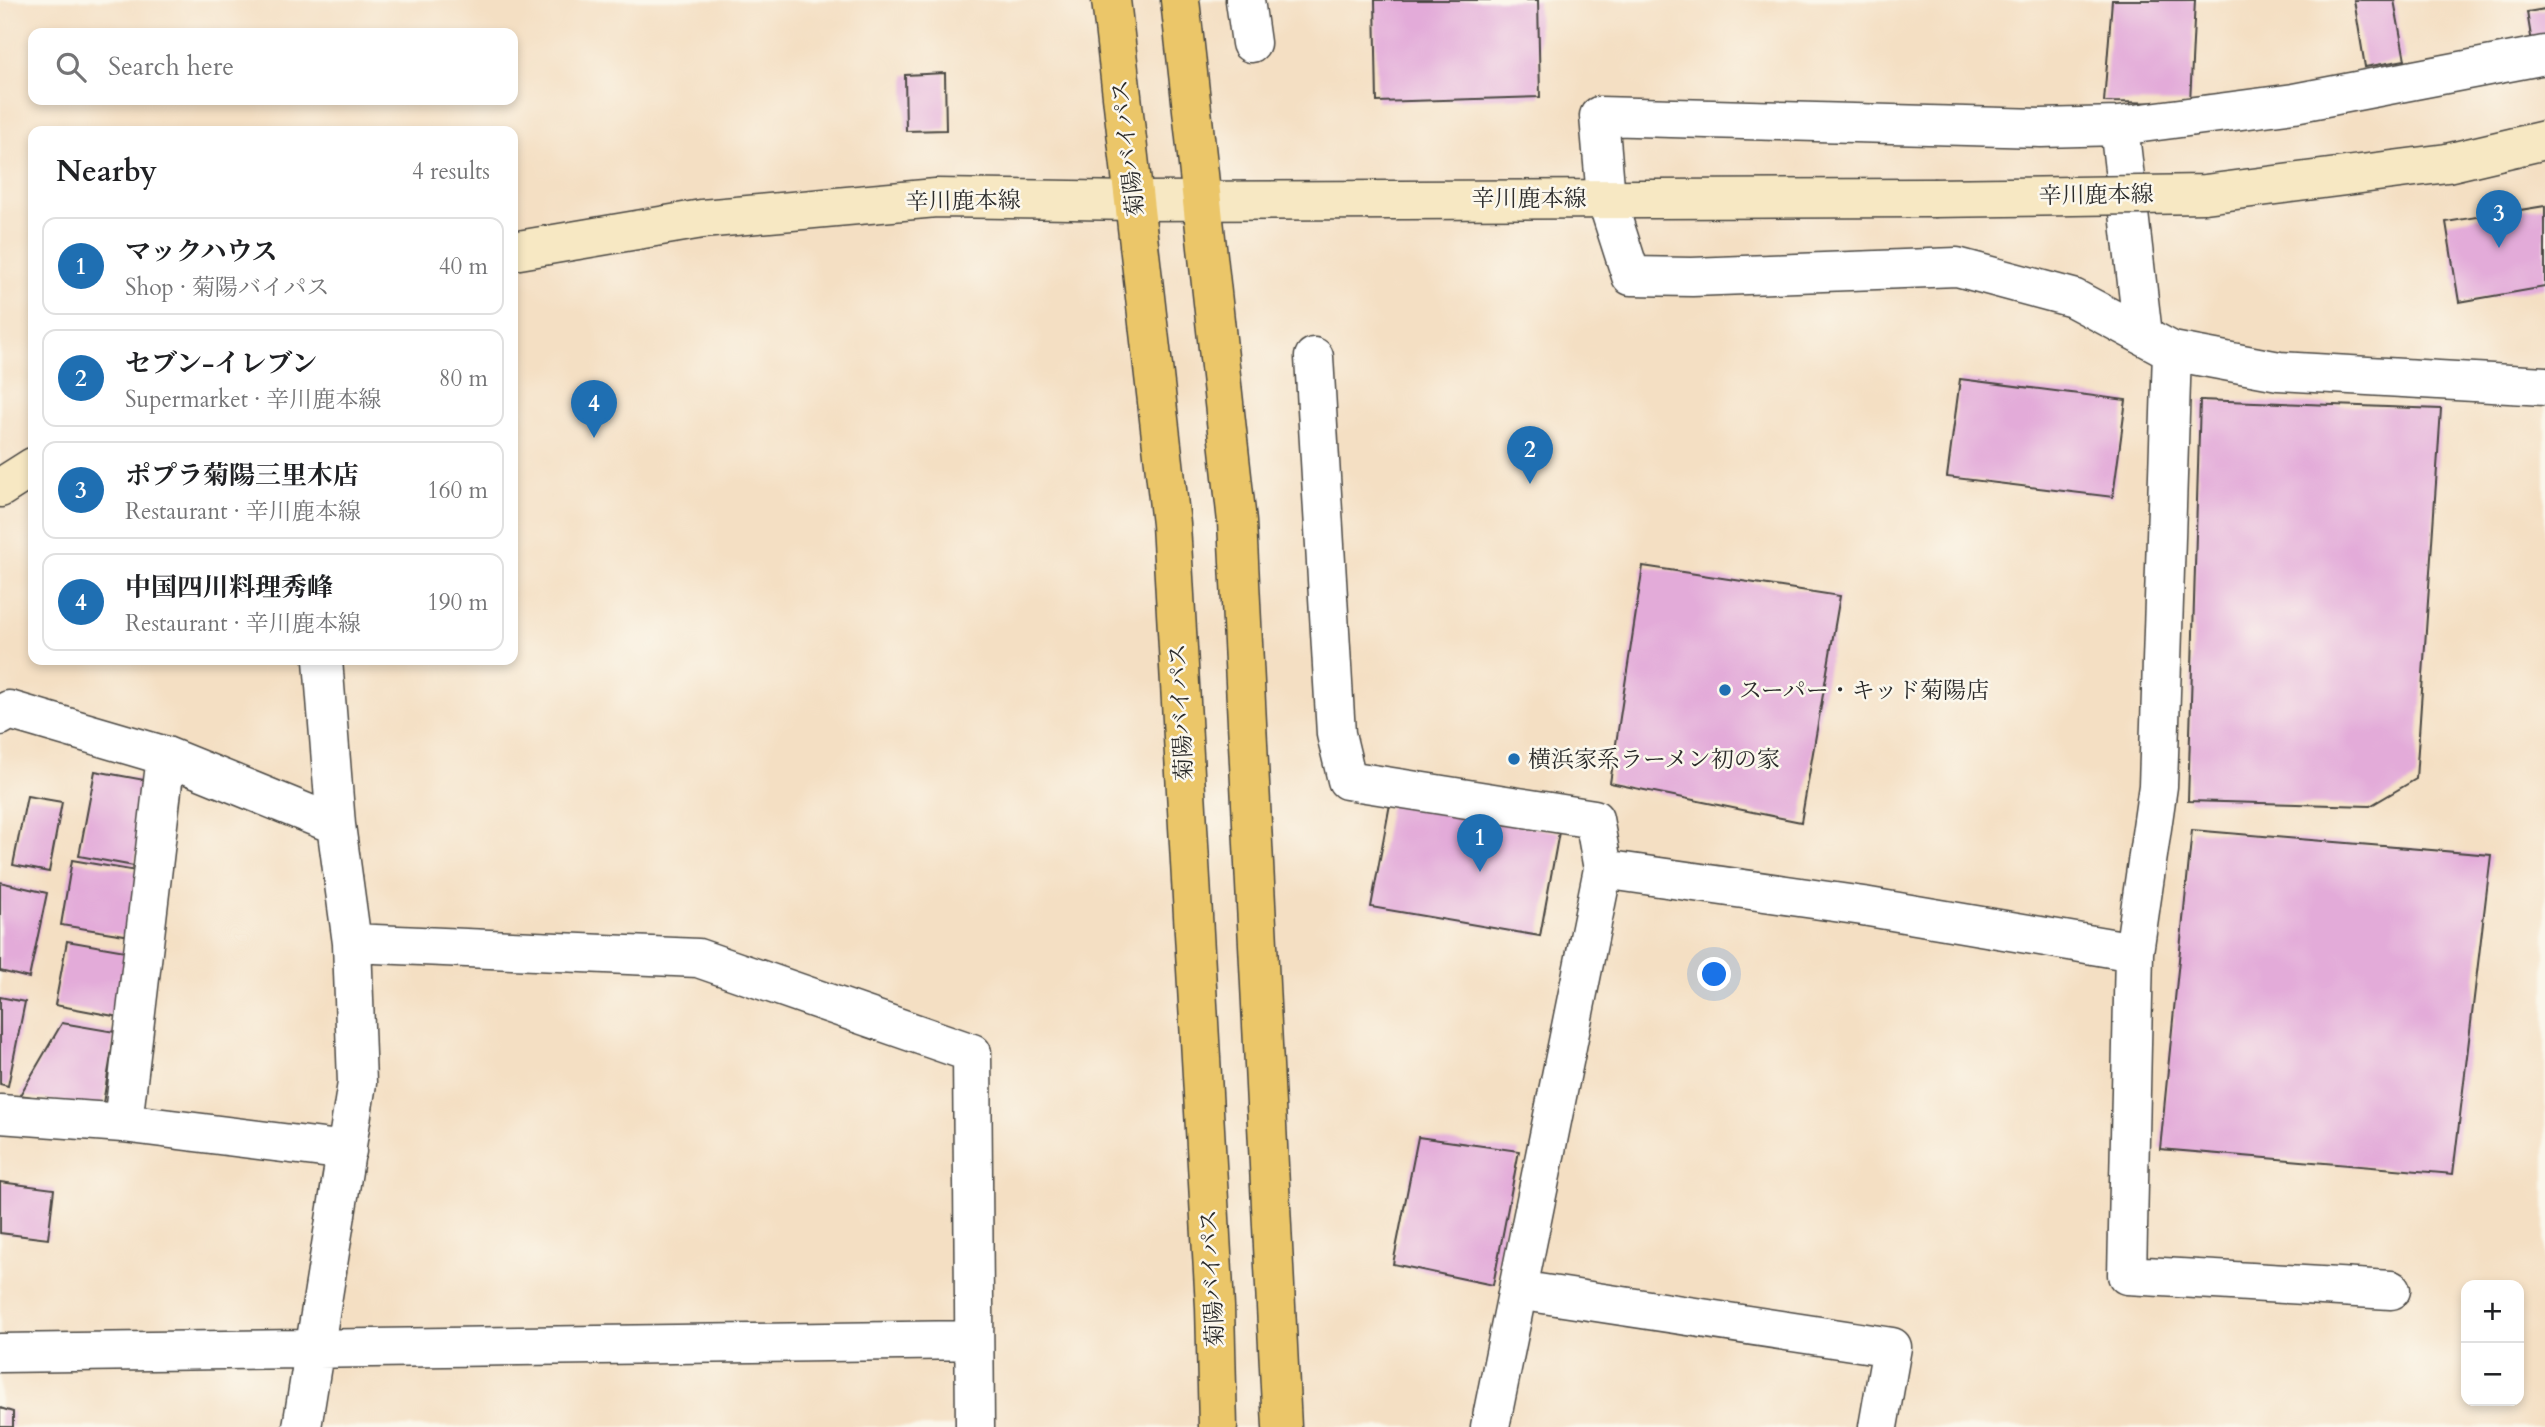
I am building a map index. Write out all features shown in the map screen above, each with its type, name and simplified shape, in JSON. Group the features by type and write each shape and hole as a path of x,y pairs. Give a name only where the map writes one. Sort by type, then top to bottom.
{"highway":[{"name":"菊陽バイパス","path":"1111,0 1171,524 1213,1280 1218,1427"},
{"path":"1180,0 1237,522 1282,1427"}],"main road":[{"name":"辛川鹿本線","path":"518,250 702,219 936,198 1202,201 1933,198 2205,194 2447,163 2545,140"},
{"path":"0,488 28,470"}],"street":[{"path":"1245,0 1251,43"},
{"path":"2545,55 2294,103 2119,126 2041,128 1599,117 1606,198 1631,276 1801,274 1957,267 2073,298 2157,343 2279,371 2545,386"},
{"path":"2119,126 2157,343 2158,786 2134,952 2127,1275 2391,1290"},
{"path":"1314,357 1336,734 1347,780 1594,819 1603,869 1490,1427"},
{"path":"302,1427 357,1083 352,943 337,825 323,665"},
{"path":"0,716 9,710 166,756 337,825"},
{"path":"123,1123 166,756"},
{"path":"1603,869 1863,906 2134,952"},
{"path":"352,943 698,958 972,1053 975,1427"},
{"path":"0,1114 123,1123 347,1151"},
{"path":"1518,1290 1892,1347 1878,1427"},
{"path":"0,1353 974,1340"}],"building":[{"path":"1375,0 1538,0 1540,97 1377,102"},
{"path":"2112,0 2195,0 2190,103 2104,102"},
{"path":"2354,0 2394,0 2405,60 2365,67"},
{"path":"2545,9 2545,47 2533,49 2527,12"},
{"path":"945,73 946,130 906,131 905,75"},
{"path":"2545,206 2545,287 2459,302 2446,222"},
{"path":"1960,379 2126,400 2113,497 1947,477"},
{"path":"2200,400 2441,409 2416,779 2370,806 2188,801"},
{"path":"1643,566 1840,596 1801,822 1610,783"},
{"path":"95,771 150,781 134,866 79,856"},
{"path":"27,796 62,802 49,872 13,865"},
{"path":"1390,804 1559,832 1540,936 1371,907"},
{"path":"2192,830 2491,855 2453,1174 2160,1149"},
{"path":"72,860 142,872 131,936 61,925"},
{"path":"0,882 47,893 29,978 0,971"},
{"path":"67,941 131,952 119,1017 55,1005"},
{"path":"0,997 25,1002 8,1086 0,1084"},
{"path":"62,1023 115,1032 102,1109 20,1095"},
{"path":"1418,1137 1519,1151 1493,1285 1393,1264"},
{"path":"0,1182 54,1189 48,1239 0,1233"},
{"path":"0,1408 13,1412 13,1427 0,1427"}],"place":[{"name":"ポプラ菊陽三里木店","path":"2499,248"},
{"name":"中国四川料理秀峰","path":"594,438"},
{"name":"セブン-イレブン","path":"1530,484"},
{"name":"スーパー・キッド菊陽店","path":"1725,690"},
{"name":"横浜家系ラーメン初の家","path":"1514,759"},
{"name":"マックハウス","path":"1480,872"}]}
